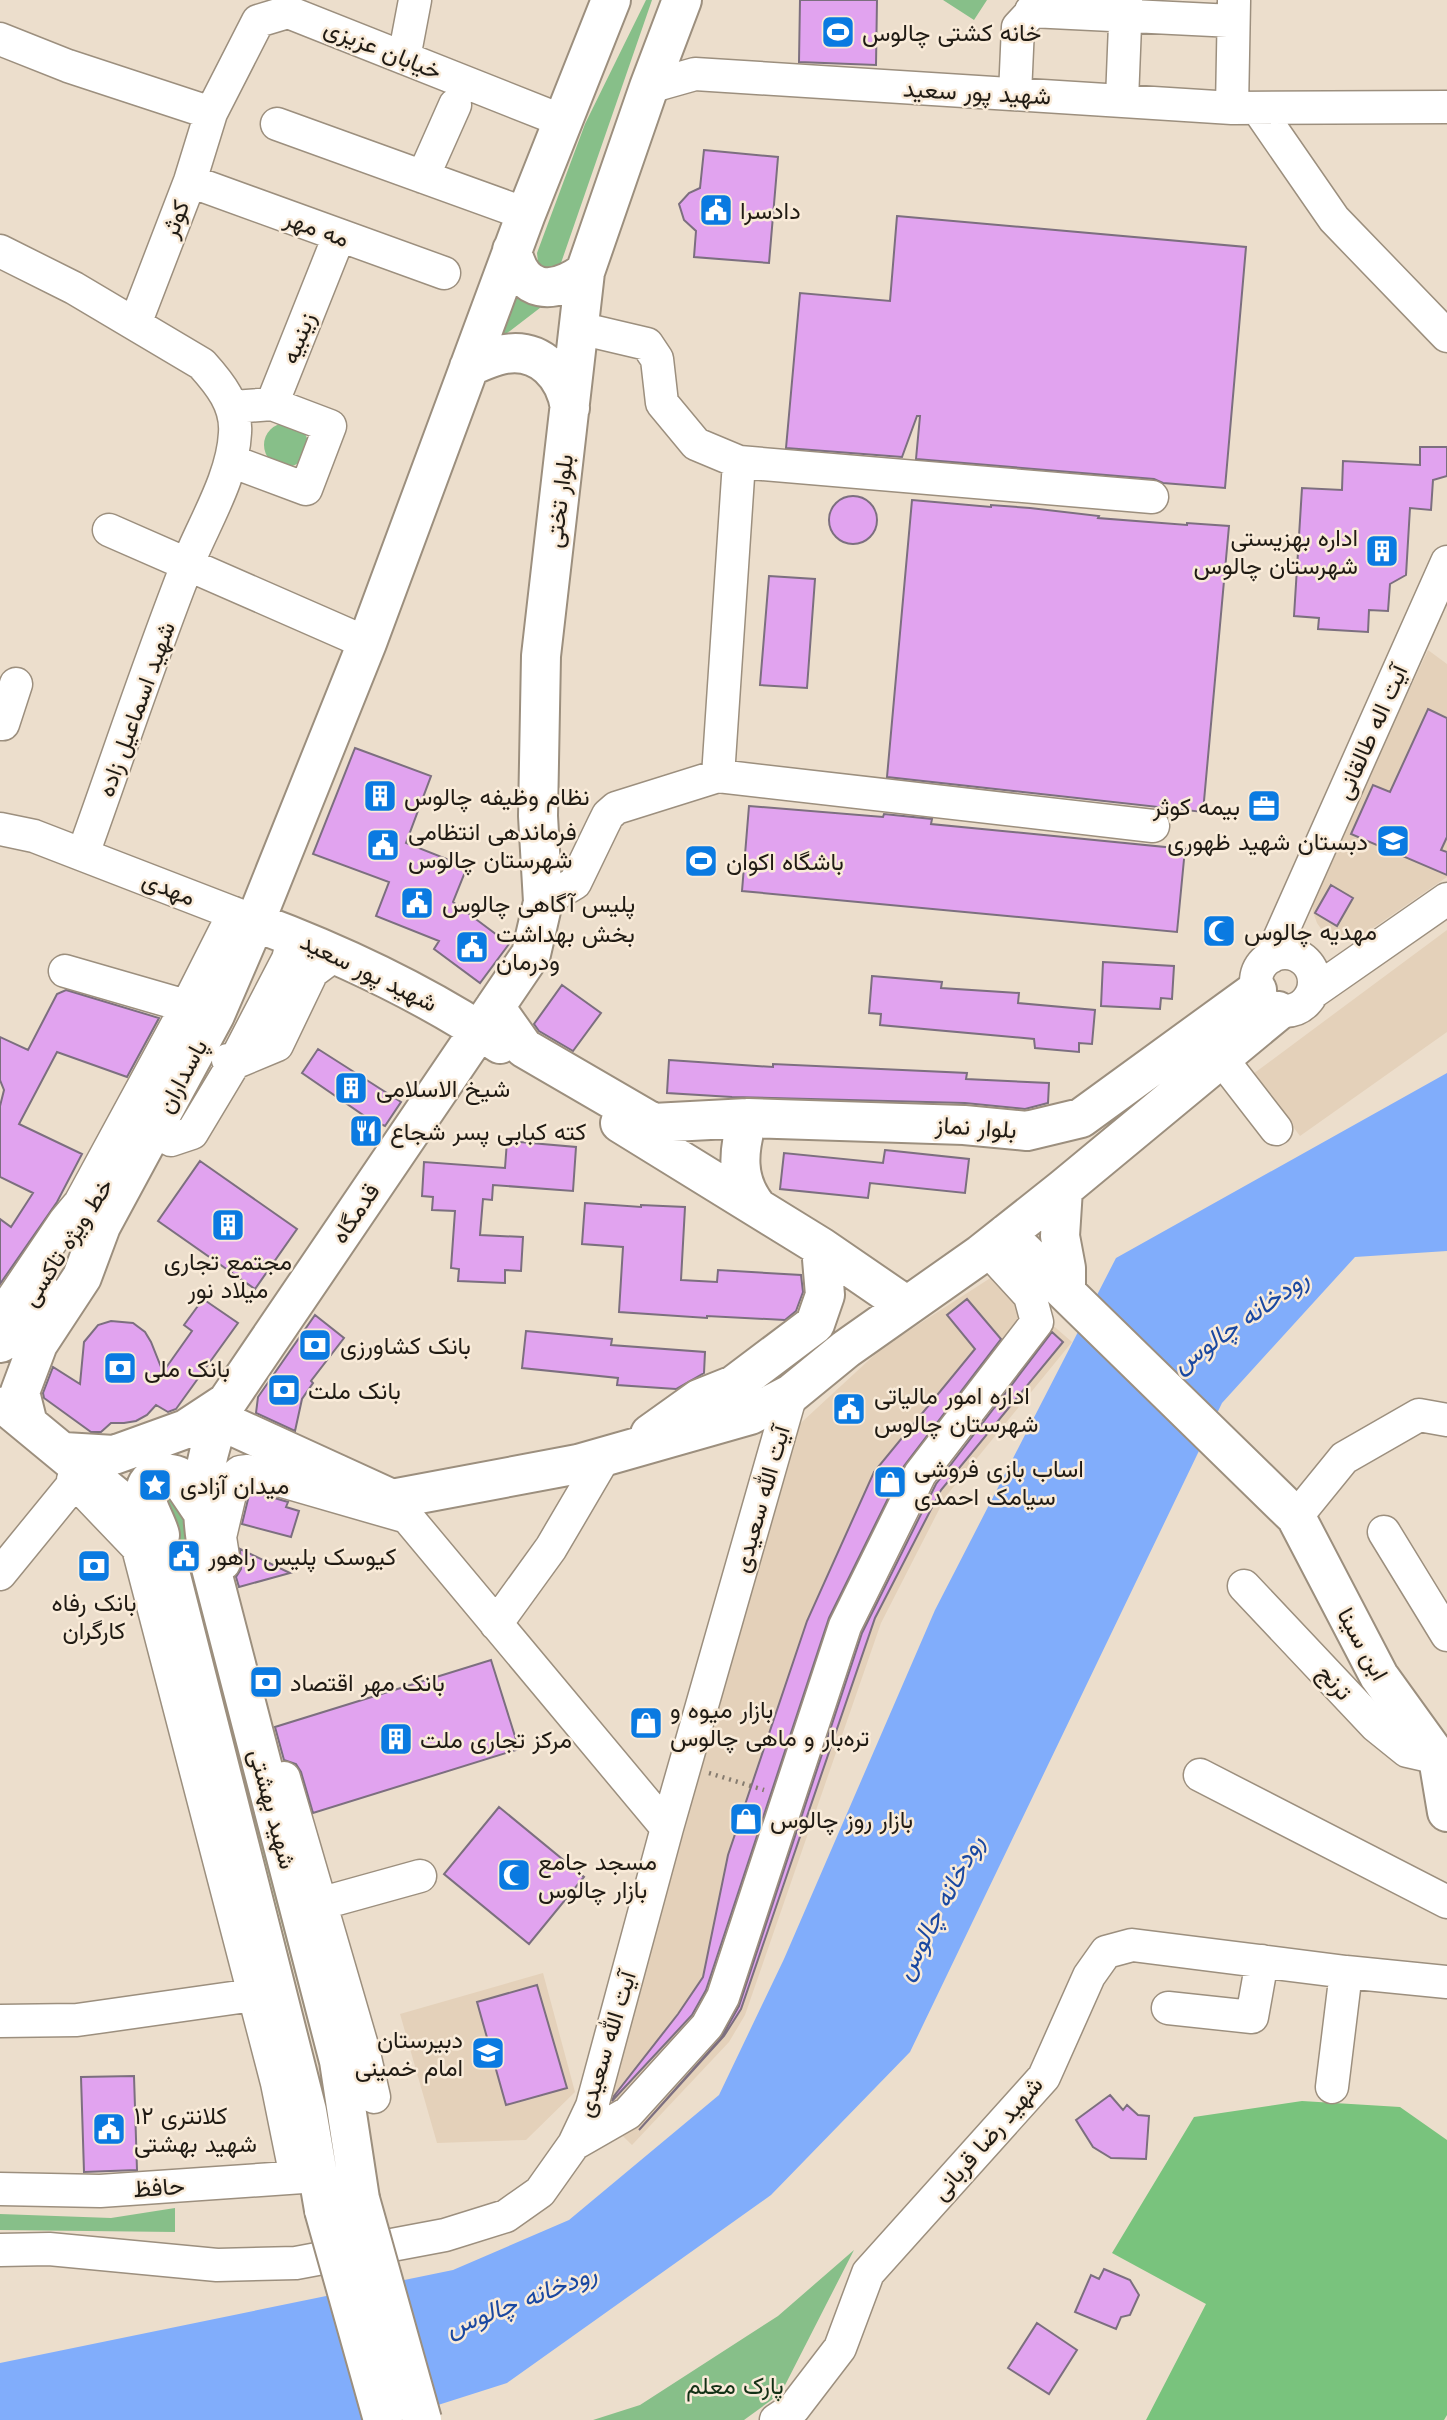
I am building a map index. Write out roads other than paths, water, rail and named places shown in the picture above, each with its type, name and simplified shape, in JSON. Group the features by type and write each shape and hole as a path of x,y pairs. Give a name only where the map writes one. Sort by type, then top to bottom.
{"main road":[{"path":"245,918 367,643 512,250 611,0"},
{"name":"بلوار تختی","path":"487,1018 531,954 542,902 538,816 541,656 585,272 682,0"},
{"path":"512,250 521,274 543,287 556,288 568,284 585,272"},
{"path":"469,367 506,353 525,354 542,361 557,373 566,389 570,408"},
{"name":"شهید پور سعید","path":"245,918 336,954 452,1012 487,1018 598,1110 821,1247 907,1306"},
{"name":"پاسداران","path":"101,1226 178,1083 200,1022 245,918"},
{"path":"75,1468 186,1429 223,1411 399,1508 578,1464 750,1415 791,1394 846,1349 996,1242 1063,1189 1221,1058 1287,978"},
{"name":"بلوار نماز","path":"487,1018 524,1048 653,1124 748,1118 964,1125 1027,1131 1081,1118 1287,978"},
{"name":"قدمگاه","path":"223,1411 487,1018"},
{"path":"748,1118 740,1164 744,1187 757,1208"},
{"path":"1063,1189 1060,1236 1066,1268 1066,1292"},
{"path":"0,1343 19,1332 63,1264 101,1226"},
{"path":"9,1413 38,1344 82,1278 101,1226"},
{"path":"996,1242 1066,1292"},
{"path":"615,1453 699,1399 734,1385 815,1324 825,1295 821,1247"},
{"name":"ابن سینا","path":"1066,1292 1296,1517 1379,1676 1443,1756 1447,1812"},
{"name":"شهید بهشتی","path":"223,1411 209,1447 201,1510 210,1564 310,1907 339,2061 360,2199 422,2420"},
{"name":"شهید بهشتی","path":"9,1413 75,1468 132,1510 156,1541 168,1564 265,1994 307,2110 312,2188 383,2420"},
{"path":"168,1564 158,1525 145,1497 148,1484 152,1478 165,1473 178,1476 201,1510"}],"street":[{"path":"404,58 415,0"},
{"name":"خیابان عزیزی","path":"211,113 258,21 287,6 404,58 563,121"},
{"path":"1015,94 1018,27 1037,6 1233,10 1245,108 1334,219 1447,336"},
{"path":"1122,100 1126,8"},
{"path":"669,35 679,61 695,75"},
{"path":"0,39 68,66 211,113"},
{"name":"شهید پور سعید","path":"649,87 695,75 1245,108 1447,107"},
{"path":"423,177 455,105"},
{"name":"کوثر","path":"135,324 190,181 211,113"},
{"path":"276,124 526,215"},
{"name":"مه مهر","path":"190,181 444,273"},
{"name":"زینبیه","path":"272,404 339,236"},
{"path":"0,251 74,288 202,364 217,380 233,407 272,404 330,426 306,489 231,461"},
{"path":"579,328 647,344 657,359 662,403 696,444 739,462 1152,498"},
{"name":"شهید اسماعیل زاده","path":"83,854 188,564 231,461 235,432 233,407"},
{"path":"718,776 739,462"},
{"path":"109,530 367,643"},
{"name":"آیت اله طالقانی","path":"1287,978 1295,935 1295,902 1447,562"},
{"path":"0,724 16,684"},
{"path":"542,902 575,883 608,816 617,808 718,776 1153,826"},
{"name":"مهدی","path":"0,829 34,836 245,918"},
{"path":"1287,978 1363,957 1447,899"},
{"path":"157,1124 160,1133 172,1140 192,1133 234,1063 288,960 294,936"},
{"path":"234,1063 276,1045 312,972 336,954"},
{"path":"65,971 200,1022 234,1063"},
{"path":"0,1317 80,1203 200,1022"},
{"path":"1221,1058 1276,1129"},
{"name":"خط ویژه تاکسی","path":"0,1332 15,1324 57,1255 88,1218 153,1095 178,1083"},
{"path":"574,2144 628,2113 707,2026 723,1997 845,1626 920,1474 1037,1322 1030,1296 996,1242"},
{"name":"آیت الله سعیدی","path":"0,2250 48,2249 217,2264 296,2263 445,2235 506,2216 540,2192 574,2144 592,2106 667,1828 791,1394"},
{"path":"1296,1517 1344,1458 1419,1415 1447,1420"},
{"path":"496,1624 615,1453"},
{"path":"0,1574 75,1468 138,1548 265,1994 77,2020 0,2021"},
{"path":"374,2096 363,2049 310,1907 221,1553 220,1537 234,1477 240,1472 248,1471 399,1508 667,1828"},
{"path":"1384,1532 1447,1635"},
{"name":"ترنج","path":"1244,1586 1376,1726 1407,1751 1443,1756"},
{"path":"1200,1775 1447,1902"},
{"path":"310,1907 420,1876"},
{"name":"شهید رضا قربانی","path":"776,2420 794,2408 840,2348 868,2273 1044,2077 1089,1976 1106,1952 1132,1945 1447,1982"},
{"path":"1168,2008 1252,2017 1262,1961"},
{"path":"1332,2087 1346,1972"},
{"name":"حافظ","path":"0,2189 100,2191 312,2188"}],"water":[{"name":"رودخانه چالوس","path":"1447,1073 1447,1251 1355,1257 1222,1403 910,2052 771,2195 507,2383 391,2420 0,2420 0,2363 453,2270 569,2220 719,2095 784,1959 935,1610 1116,1258"}],"place":[{"name":"خانه کشتی چالوس","path":"838,32"},
{"name":"دادسرا","path":"716,210"},
{"name":"اداره بهزیستی شهرستان چالوس","path":"1382,551"},
{"name":"نظام وظیفه چالوس","path":"380,796"},
{"name":"بیمه کوثر","path":"1264,806"},
{"name":"دبستان شهید ظهوری","path":"1393,841"},
{"name":"فرماندهی انتظامی شهرستان چالوس","path":"383,845"},
{"name":"باشگاه اکوان","path":"701,861"},
{"name":"پلیس آگاهی چالوس","path":"417,903"},
{"name":"مهدیه چالوس","path":"1219,931"},
{"name":"بخش بهداشت ودرمان","path":"472,947"},
{"name":"شیخ الاسلامی","path":"351,1088"},
{"name":"کته کبابی پسر شجاع","path":"366,1131"},
{"name":"مجتمع تجاری میلاد نور","path":"228,1225"},
{"name":"بانک کشاورزی","path":"315,1345"},
{"name":"بانک ملی","path":"120,1368"},
{"name":"بانک ملت","path":"284,1390"},
{"name":"اداره امور مالیاتی شهرستان چالوس","path":"849,1409"},
{"name":"اساب بازی فروشی سیامک احمدی","path":"890,1482"},
{"name":"میدان آزادی","path":"155,1485"},
{"name":"کیوسک پلیس راهور","path":"184,1556"},
{"name":"بانک رفاه کارگران","path":"94,1566"},
{"name":"بانک مهر اقتصاد","path":"266,1682"},
{"name":"بازار میوه و تره‌بار و ماهی چالوس","path":"646,1723"},
{"name":"مرکز تجاری ملت","path":"396,1739"},
{"name":"بازار روز چالوس","path":"746,1819"},
{"name":"مسجد جامع بازار چالوس","path":"514,1875"},
{"name":"دبیرستان امام خمینی","path":"488,2053"},
{"name":"کلانتری ۱۲ شهید بهشتی","path":"109,2129"}],"park label":[{"name":"پارک معلم","path":"735,2385"}]}
